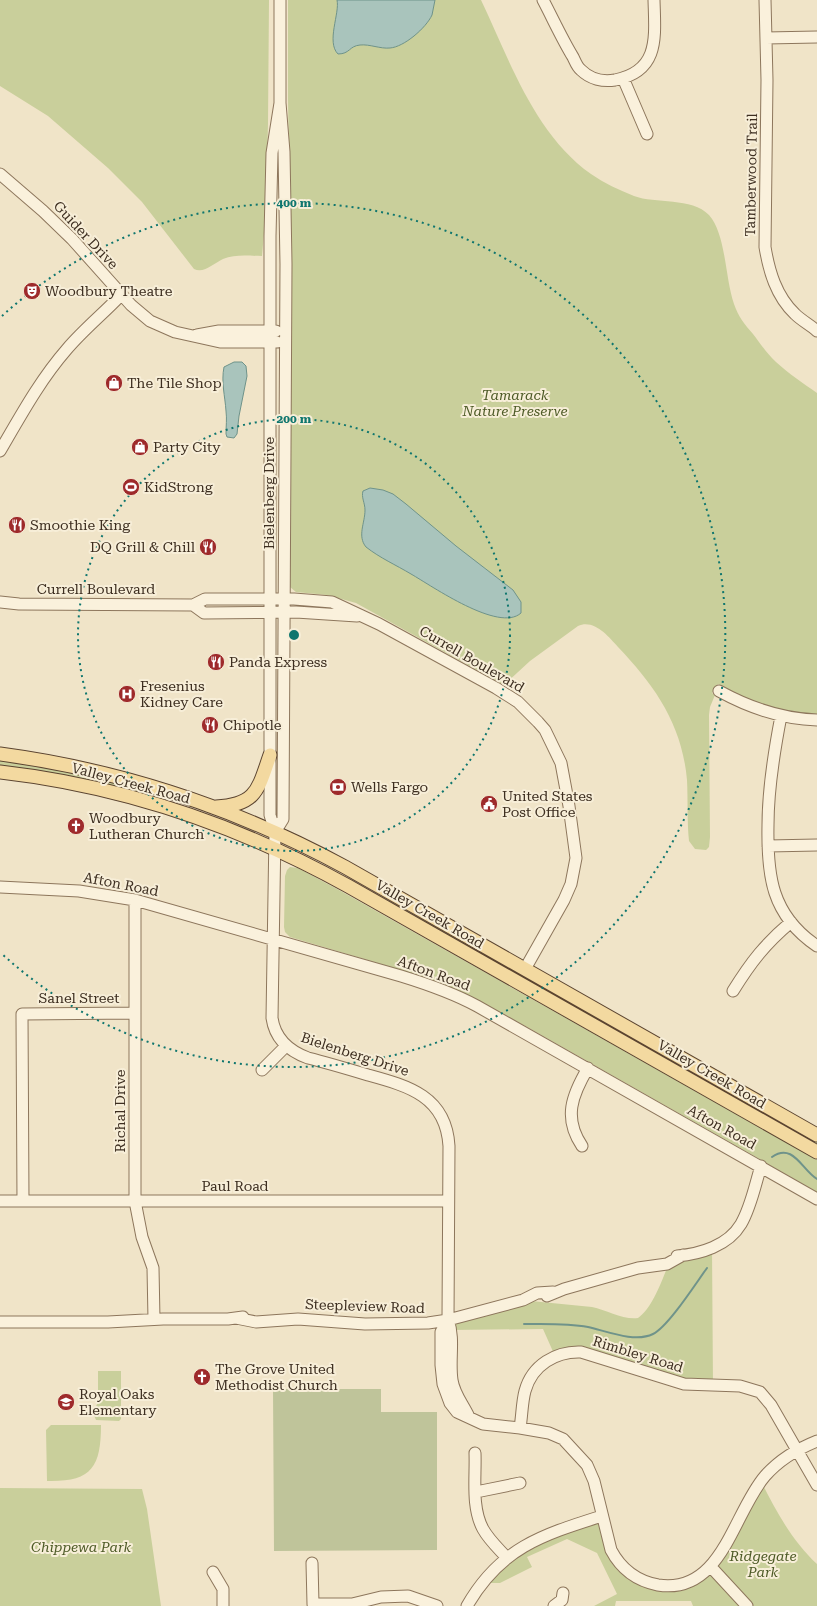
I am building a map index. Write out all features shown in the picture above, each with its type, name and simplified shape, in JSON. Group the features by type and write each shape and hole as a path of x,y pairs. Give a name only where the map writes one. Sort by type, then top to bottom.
{"main road":[{"name":"Valley Creek Road","path":"0,754 66,765 118,777 166,791 275,832 345,867 817,1135"},
{"path":"213,808 234,805 249,799 256,792 270,755"},
{"name":"Valley Creek Road","path":"0,772 71,783 152,802 209,822 274,848 334,878 817,1152"}],"street":[{"name":"Bielenberg Drive","path":"275,832 283,819 285,331 284,176 280,103 280,0"},
{"path":"543,0 568,50 580,70 593,78 608,81 631,76 644,65 651,53 655,38 654,0"},
{"name":"Tamberwood Trail","path":"765,0 767,80 765,247 768,268 774,285 794,314 817,331"},
{"path":"766,38 817,37"},
{"path":"623,78 647,134"},
{"name":"Bielenberg Drive","path":"280,103 272,153 270,331 270,815 275,832 272,939 273,1022 277,1035 286,1046 297,1053 308,1058 406,1086 427,1100 439,1113 447,1135 448,1320"},
{"name":"Guider Drive","path":"0,174 72,238 121,295 141,314 156,324 175,332 220,342 285,342"},
{"path":"0,451 54,364 75,340 121,295"},
{"name":"Guider Drive","path":"193,336 219,331 285,331"},
{"name":"Currell Boulevard","path":"0,602 19,604 193,604 204,599 284,599 332,602 406,639 496,688 518,702 545,730 556,752 565,779 575,842 576,858 574,872 564,900 525,969"},
{"name":"Currell Boulevard","path":"193,604 204,613 284,612 362,617"},
{"path":"719,691 747,705 781,716 817,720"},
{"path":"781,716 773,754 769,788 768,864 773,886 782,909 801,933 817,946"},
{"path":"768,846 817,845"},
{"name":"Afton Road","path":"0,887 79,890 135,900 401,976 452,994 477,1006 588,1068 817,1199"},
{"name":"Richal Drive","path":"135,900 135,1201 142,1237 153,1268 154,1319"},
{"path":"733,991 756,955 773,937 791,922"},
{"name":"Sanel Street","path":"23,1201 22,1014 135,1013"},
{"path":"262,1070 286,1046"},
{"path":"582,1146 573,1131 572,1107 576,1089 588,1068"},
{"name":"Steepleview Road","path":"0,1322 118,1322 154,1319 236,1318 256,1316 276,1320 316,1320 383,1324 428,1323 448,1320 523,1300 538,1292 553,1292 650,1266 661,1259 683,1255 715,1246 733,1234 740,1225 746,1213 761,1166"},
{"name":"Paul Road","path":"0,1201 448,1201"},
{"path":"448,1320 441,1332 443,1384 450,1403 457,1412 484,1424 550,1433 564,1439 587,1465 594,1481 611,1550 616,1559 630,1573 644,1581 662,1585 680,1584 701,1576 718,1559 751,1495 758,1485 772,1469 797,1450 817,1441"},
{"name":"Rimbley Road","path":"520,1428 525,1390 536,1370 548,1359 555,1356 572,1352 581,1352 684,1384 740,1386 760,1392 771,1405 817,1485"},
{"path":"475,1453 477,1509 483,1529 507,1558"},
{"path":"476,1492 520,1483"},
{"path":"467,1606 485,1580 507,1558 529,1543 602,1516"},
{"path":"312,1563 313,1604 352,1604 381,1597 408,1596 437,1606"},
{"path":"711,1567 747,1606"},
{"path":"213,1572 223,1589 223,1606"},
{"path":"554,1606 562,1600 563,1593"}],"green space":[{"path":"0,0 269,0 266,210 262,256 232,256 223,259 205,269 194,269 142,202 108,168 48,116 0,86"},
{"name":"Tamarack Nature Preserve","path":"288,0 481,0 526,94 539,117 554,138 571,157 591,174 612,186 634,196 683,203 702,209 709,215 715,223 719,233 731,293 740,316 773,359 817,393 817,714 789,711 762,705 718,684 712,693 715,695 710,707 709,715 710,837 709,847 706,850 695,849 689,841 687,780 684,760 673,724 655,691 644,676 600,630 590,625 584,624 578,626 530,661 504,685 356,603 327,595 296,592 290,587 291,275"},
{"path":"0,759 104,779 164,797 0,767"},
{"path":"290,867 298,868 339,890 817,1160 817,1192 529,1028 468,995 421,976 290,937 285,932 284,927 285,876"},
{"path":"372,892 428,920 817,1140 817,1147"},
{"path":"712,1247 713,1386 590,1354 555,1356 543,1329 451,1330 448,1320 521,1300 592,1307 627,1318 638,1318 648,1308 652,1301 669,1263"},
{"path":"98,1371 121,1371 121,1419 119,1421 96,1420 93,1413 98,1402"},
{"path":"273,1389 381,1389 381,1412 437,1412 437,1550 274,1551"},
{"path":"51,1425 101,1425 99,1452 96,1462 90,1470 74,1479 47,1481 46,1430"},
{"name":"Ridgegate Park","path":"761,1481 772,1503 792,1536 817,1564 817,1606 693,1606 691,1601 616,1601 615,1606 594,1606 617,1594 597,1553 567,1539 527,1557 532,1567 500,1583 482,1583 507,1558 602,1516 616,1559 653,1584 701,1575"},
{"name":"Chippewa Park","path":"0,1488 142,1489 147,1509 161,1606 0,1606"}],"water":[{"path":"337,0 435,0 432,15 429,20 420,31 408,41 396,47 390,48 360,45 345,53 338,54 333,42"},
{"path":"234,362 242,362 246,366 247,376 237,434 234,438 227,437 226,434 223,378 224,367"},
{"path":"370,488 383,490 393,494 456,546 513,590 521,602 521,613 511,618 497,617 482,613 449,597 366,547 362,538 365,515 363,491"}],"waterway":[{"path":"772,1157 779,1153 792,1155 817,1179"},
{"path":"524,1324 572,1325 588,1327 629,1337 653,1334 666,1323 682,1304 707,1268"}],"place":[{"name":"Woodbury Theatre","path":"32,291"},
{"name":"The Tile Shop","path":"114,383"},
{"name":"Party City","path":"140,447"},
{"name":"KidStrong","path":"131,487"},
{"name":"Smoothie King","path":"17,525"},
{"name":"DQ Grill & Chill","path":"208,547"},
{"name":"Panda Express","path":"216,662"},
{"name":"Fresenius Kidney Care","path":"127,694"},
{"name":"Chipotle","path":"210,725"},
{"name":"Wells Fargo","path":"338,787"},
{"name":"United States Post Office","path":"489,804"},
{"name":"Woodbury Lutheran Church","path":"76,826"},
{"name":"The Grove United Methodist Church","path":"202,1377"},
{"name":"Royal Oaks Elementary","path":"66,1402"}]}
